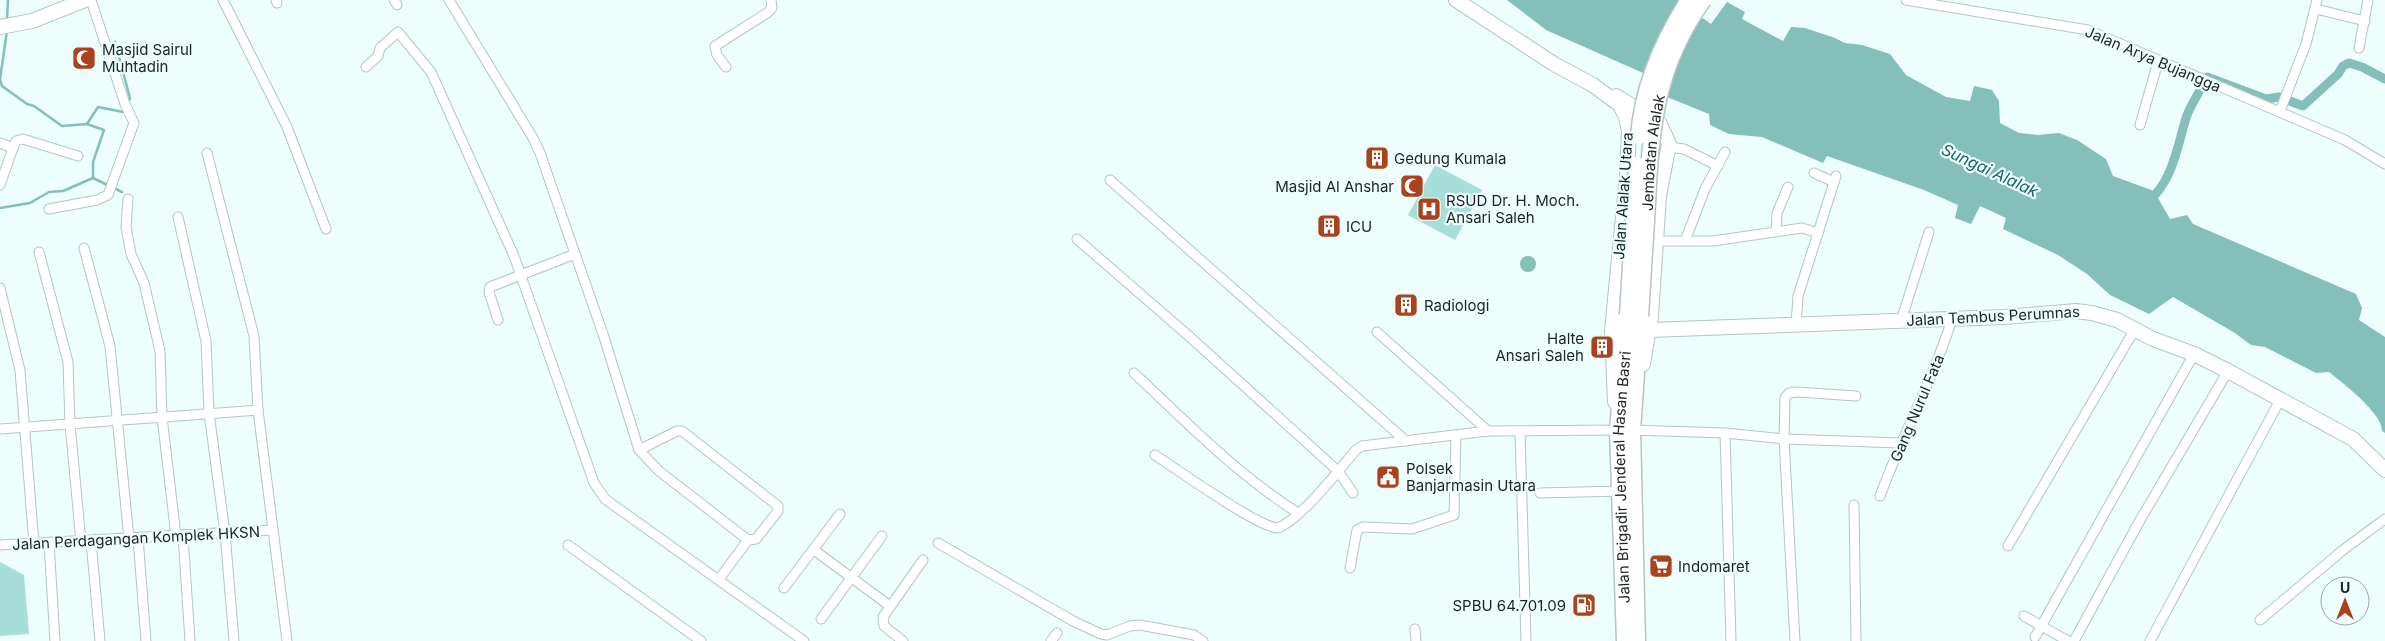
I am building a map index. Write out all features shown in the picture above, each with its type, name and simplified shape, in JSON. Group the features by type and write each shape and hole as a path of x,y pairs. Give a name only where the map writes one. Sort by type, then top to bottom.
{"highway":[{"name":"Jembatan Alalak","path":"1634,315 1643,107 1660,51 1689,0"},
{"name":"Jembatan Alalak","path":"1634,315 1654,109 1669,60 1685,29 1704,0"},
{"name":"Jalan Brigadir Jenderal Hasan Basri","path":"1625,641 1621,491 1634,315"},
{"name":"Jalan Brigadir Jenderal Hasan Basri","path":"1625,427 1637,641"}],"main road":[{"path":"0,27 16,25 85,0"},
{"name":"Jalan Alalak Utara","path":"1456,0 1533,51 1593,85 1630,110 1612,331 1614,387 1625,427"},
{"path":"1625,427 1649,330 1659,196 1669,147 1666,135 1660,124 1630,110"},
{"name":"Jalan Tembus Perumnas","path":"1649,330 1952,319 2076,311 2106,316 2153,339 2194,354 2353,438 2385,470"}],"street":[{"path":"49,209 97,200 109,192 134,123 125,104 91,0"},
{"path":"223,0 294,144 326,229"},
{"path":"449,0 533,138 603,334 639,450 659,471 748,540 756,539 778,511 778,506 682,431 676,431 639,450"},
{"path":"726,67 717,54 716,46 767,13 772,8 771,0"},
{"name":"Jalan Arya Bujangga","path":"1906,0 2088,30 2158,62 2281,108 2345,140 2385,164"},
{"path":"2359,48 2368,0"},
{"path":"2281,108 2306,44 2316,4 2365,21"},
{"path":"366,67 378,56 380,48 398,32 431,72 520,274 594,483 605,499 804,641"},
{"path":"2140,125 2158,62"},
{"path":"0,185 16,142 24,139 78,156"},
{"path":"0,143 13,148"},
{"path":"1669,147 1684,149 1718,166"},
{"path":"1685,241 1705,189 1725,152"},
{"name":"Jalan Perdagangan Komplek HKSN","path":"207,153 254,336 258,410 287,641"},
{"path":"1796,325 1798,296 1835,179 1814,173"},
{"path":"1110,180 1406,441"},
{"path":"1776,232 1777,213 1788,187"},
{"path":"128,198 126,227 131,254 144,282 160,351 162,417 180,536 190,641"},
{"path":"178,216 206,341 209,413 225,533 234,641"},
{"path":"1655,241 1714,241 1802,228 1818,233"},
{"path":"1901,321 1929,232"},
{"path":"1077,239 1132,284 1338,471 1353,493"},
{"path":"84,248 110,346 146,641"},
{"path":"39,252 68,362 70,424 81,542"},
{"path":"498,320 489,290 520,274 575,254"},
{"path":"0,288 20,370 23,428 34,544"},
{"name":"Gang Nurul Fata","path":"1880,496 1900,444 1934,370 1952,319"},
{"path":"2008,546 2135,329"},
{"path":"1377,332 1488,431"},
{"path":"2035,637 2194,354"},
{"path":"2074,641 2139,522 2228,371"},
{"path":"1134,373 1233,464 1276,499 1298,514"},
{"path":"1795,641 1784,439 1784,400 1789,393 1856,396"},
{"path":"2150,641 2280,400"},
{"path":"0,429 258,410"},
{"path":"1155,455 1232,505 1273,528 1283,526 1298,514 1356,450 1362,446 1488,431 1625,427 1725,433 1784,439 1900,444"},
{"path":"1520,431 1526,641"},
{"path":"1725,433 1731,641"},
{"path":"1350,568 1357,530 1363,527 1412,529 1454,515 1456,435"},
{"path":"1540,493 1621,491"},
{"path":"1854,505 1856,641"},
{"path":"784,588 840,514"},
{"path":"2260,620 2343,550 2385,519"},
{"name":"Jalan Perdagangan Komplek HKSN","path":"0,545 48,544 272,530"},
{"path":"821,619 853,578 882,536"},
{"path":"719,579 748,540"},
{"path":"91,541 100,641"},
{"path":"48,544 55,641"},
{"path":"938,544 1073,621 1101,634 1107,635 1130,626 1140,625 1194,635 1204,641"},
{"path":"568,545 701,641"},
{"path":"814,550 890,606"},
{"path":"903,641 884,626 883,617 923,560"},
{"path":"2024,616 2068,641"},
{"path":"1415,629 1416,641"}],"shaded area":[{"path":"1435,165 1482,190 1455,240 1408,215"},
{"path":"0,562 24,575 29,634 0,636"}],"water":[{"name":"Sungai Alalak","path":"1507,0 1677,0 1711,24 1727,2 1745,12 1742,19 1783,41 1791,27 1805,28 1845,43 1862,45 1890,54 1906,75 1946,97 1970,101 1974,86 1992,90 1999,101 2000,123 2019,133 2038,135 2059,133 2077,140 2106,159 2113,176 2154,191 2170,219 2187,215 2193,224 2356,294 2362,308 2359,320 2385,337 2385,433 2382,431 2381,424 2376,416 2369,408 2329,372 2316,373 2265,347 2251,345 2235,333 2173,297 2149,314 2110,295 2087,274 2058,255 2003,229 2006,218 1980,206 1971,224 1955,218 1958,205 1924,190 1827,156 1823,163 1762,137 1729,134 1710,125 1709,114 1667,97 1643,73 1546,30"},
{"path":"1528,256 1536,264 1528,272 1520,264"}],"waterway":[{"path":"7,20 8,0"},
{"path":"0,79 7,31"},
{"path":"115,42 130,98 128,103"},
{"path":"2207,77 2266,99 2279,97 2303,106 2338,74 2343,66 2349,63 2362,67 2385,79"},
{"path":"0,80 2,86 62,126 87,124 104,130 93,162 93,178 63,191 49,192 30,203 0,208"},
{"path":"2148,201 2163,185 2173,163 2188,114 2203,84"},
{"path":"87,124 98,107 124,111"},
{"path":"93,178 122,192"}],"place":[{"name":"Masjid Sairul Muhtadin","path":"84,58"},
{"name":"Gedung Kumala","path":"1377,158"},
{"name":"Masjid Al Anshar","path":"1412,186"},
{"name":"RSUD Dr. H. Moch. Ansari Saleh","path":"1429,209"},
{"name":"ICU","path":"1329,226"},
{"name":"Radiologi","path":"1406,305"},
{"name":"Halte Ansari Saleh","path":"1602,347"},
{"name":"Polsek Banjarmasin Utara","path":"1388,477"},
{"name":"Indomaret","path":"1661,566"},
{"name":"SPBU 64.701.09","path":"1584,605"}]}
